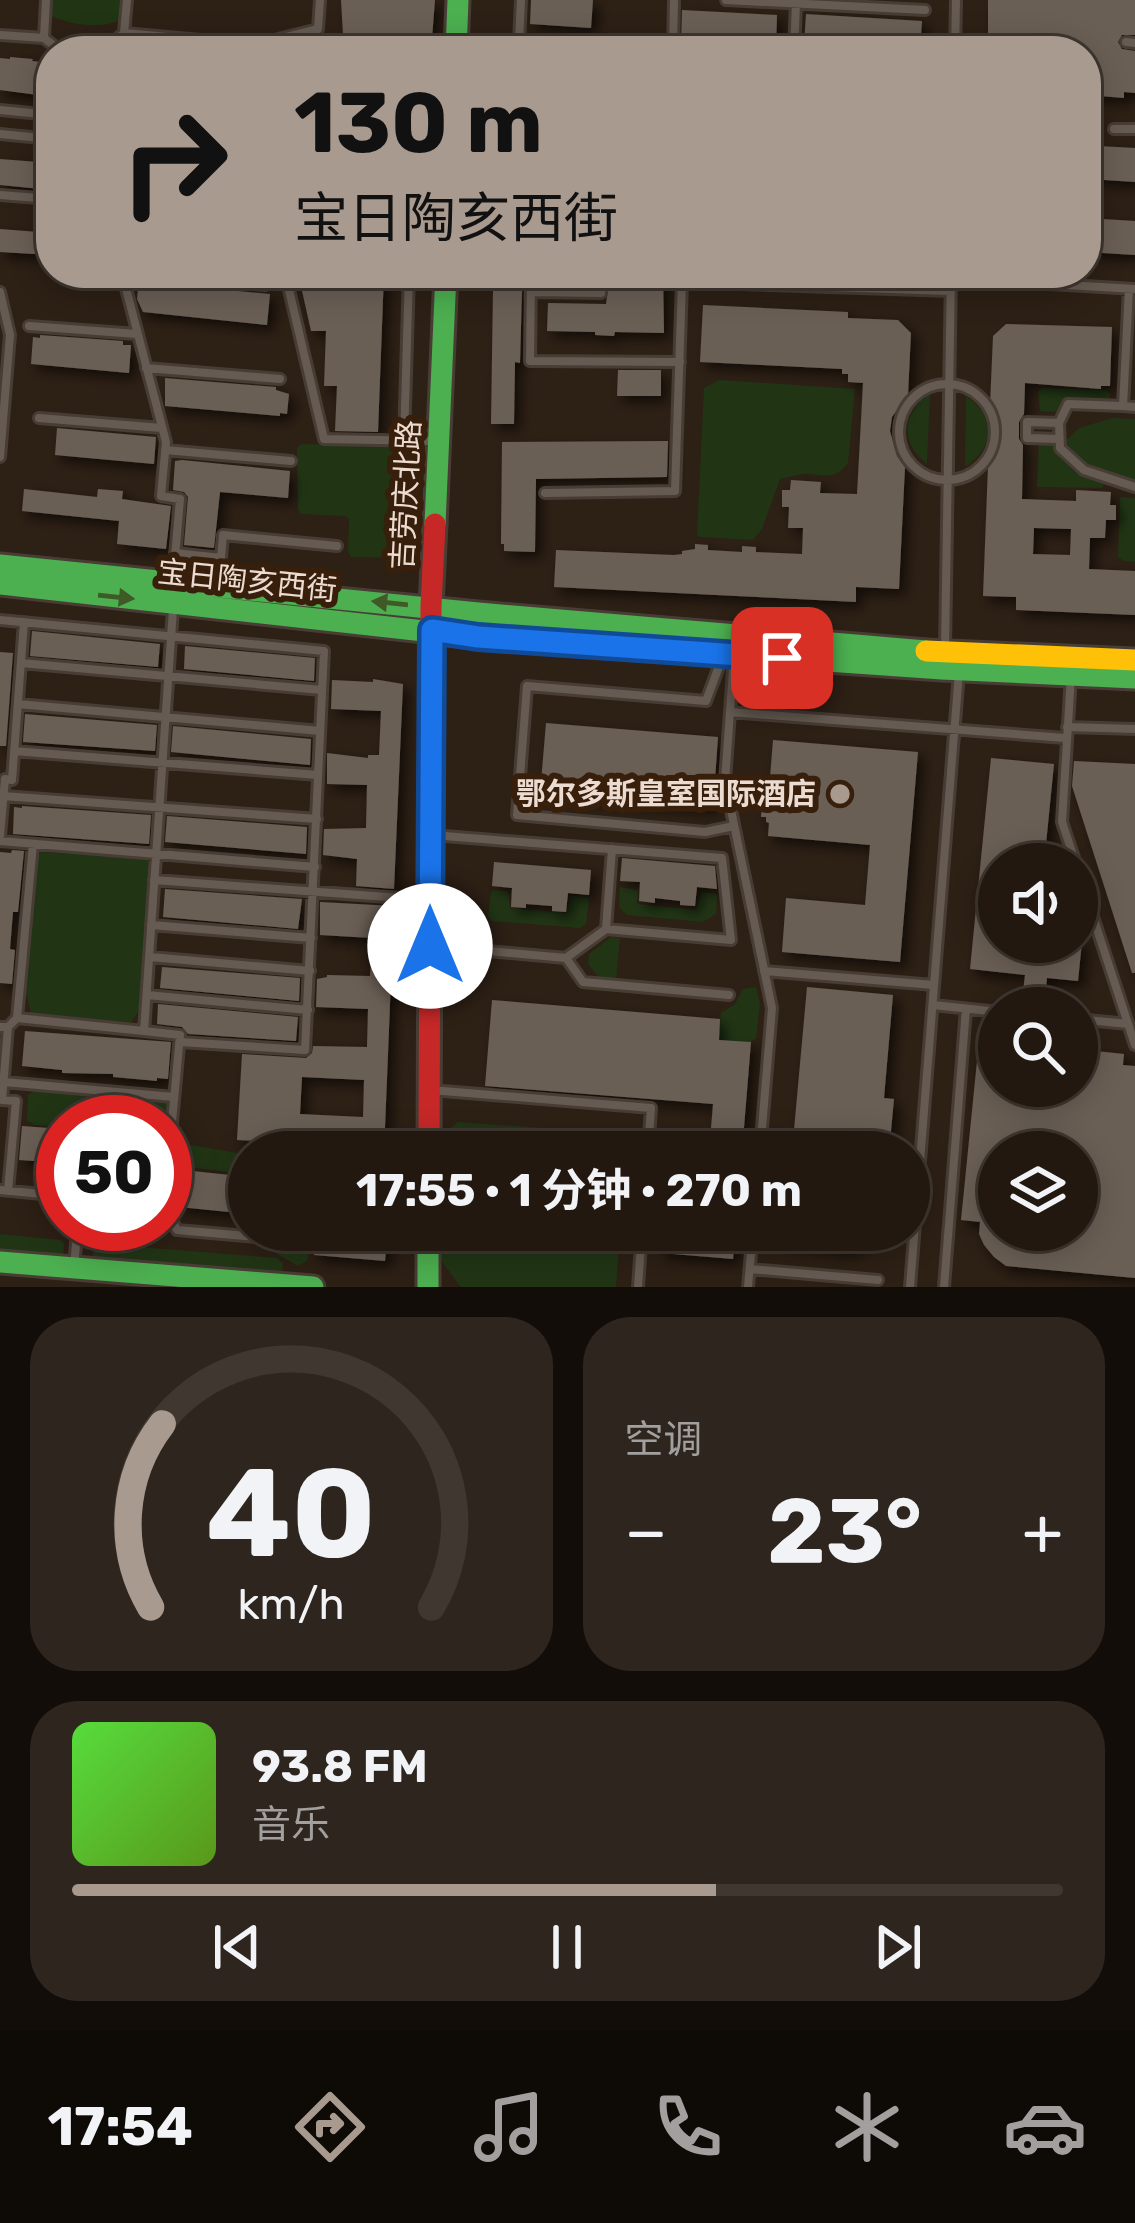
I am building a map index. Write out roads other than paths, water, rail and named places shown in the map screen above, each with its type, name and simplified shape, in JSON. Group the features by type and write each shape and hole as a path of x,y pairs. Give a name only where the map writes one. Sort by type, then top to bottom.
{"street":[{"path":"456,36 458,0"},
{"name":"吉劳庆北路","path":"429,1131 431,606 445,288"},
{"name":"宝日陶亥西街","path":"0,565 478,637 729,655 951,662 1135,660"},
{"name":"宝日陶亥西街","path":"0,584 431,606 1135,678"},
{"path":"428,1251 428,1287"},
{"path":"0,1262 313,1287"}],"lane":[{"path":"44,36 46,0"},
{"path":"120,36 127,0"},
{"path":"295,36 318,29 320,0"},
{"path":"519,36 521,0"},
{"path":"673,36 674,0"},
{"path":"726,0 925,10"},
{"path":"955,36 956,0"},
{"path":"795,36 796,4"},
{"path":"124,33 150,36"},
{"path":"0,35 36,37"},
{"path":"0,110 36,114"},
{"path":"1114,129 1135,130"},
{"path":"0,134 36,138"},
{"path":"0,195 36,198"},
{"path":"1101,287 1132,289 1123,406"},
{"path":"126,288 162,428 161,496 180,499 145,1031"},
{"path":"289,288 324,439 438,442"},
{"path":"404,441 409,288"},
{"path":"531,288 530,362 680,362"},
{"path":"531,292 601,293 601,288"},
{"path":"545,493 675,491 682,288"},
{"path":"861,288 951,291"},
{"path":"910,1287 954,730 948,288"},
{"path":"0,292 10,335 0,457"},
{"path":"29,326 137,334"},
{"path":"146,368 280,379"},
{"path":"949,384 979,396 995,425 988,457 978,470 947,480 932,478 908,460 899,431 909,403 934,386 949,384"},
{"path":"1135,407 1068,404 1059,423 1060,448 1084,470 1135,487"},
{"path":"39,418 162,428"},
{"path":"1059,423 1027,422 1027,438 1059,439"},
{"path":"165,450 291,461"},
{"path":"175,553 221,558 224,535 337,546"},
{"path":"0,620 324,651 304,1050 180,1042"},
{"path":"24,622 12,780 5,779 0,839 315,867"},
{"path":"729,655 724,781 772,1008 762,1131"},
{"path":"729,655 706,701 527,686 517,815 705,832 734,826"},
{"path":"21,663 322,690"},
{"path":"1069,843 1062,822 1071,675"},
{"path":"18,704 320,731"},
{"path":"730,712 1065,738"},
{"path":"1067,727 1135,729"},
{"path":"14,751 318,775"},
{"path":"3,796 317,819"},
{"path":"430,946 566,958 606,929 731,940 722,859 431,834"},
{"path":"17,1018 33,844"},
{"path":"606,929 613,849"},
{"path":"154,880 430,900"},
{"path":"152,925 311,938"},
{"path":"1098,933 1135,1045"},
{"path":"150,957 310,971"},
{"path":"566,958 583,982 729,995"},
{"path":"764,971 934,986"},
{"path":"147,995 308,1010"},
{"path":"933,1005 978,1010"},
{"path":"944,1287 966,1009"},
{"path":"36,1194 4,1191 16,1101 2,1100 4,1027 17,1018 180,1035 174,1095"},
{"path":"1098,1021 1128,1024"},
{"path":"4,1082 151,1095"},
{"path":"429,1089 651,1108 649,1131"},
{"path":"192,1231 228,1234"},
{"path":"74,1268 76,1251"},
{"path":"638,1287 641,1251"},
{"path":"748,1287 751,1251"},
{"path":"750,1270 878,1280"}],"place":[{"name":"鄂尔多斯皇室国际酒店","path":"840,794"}]}
